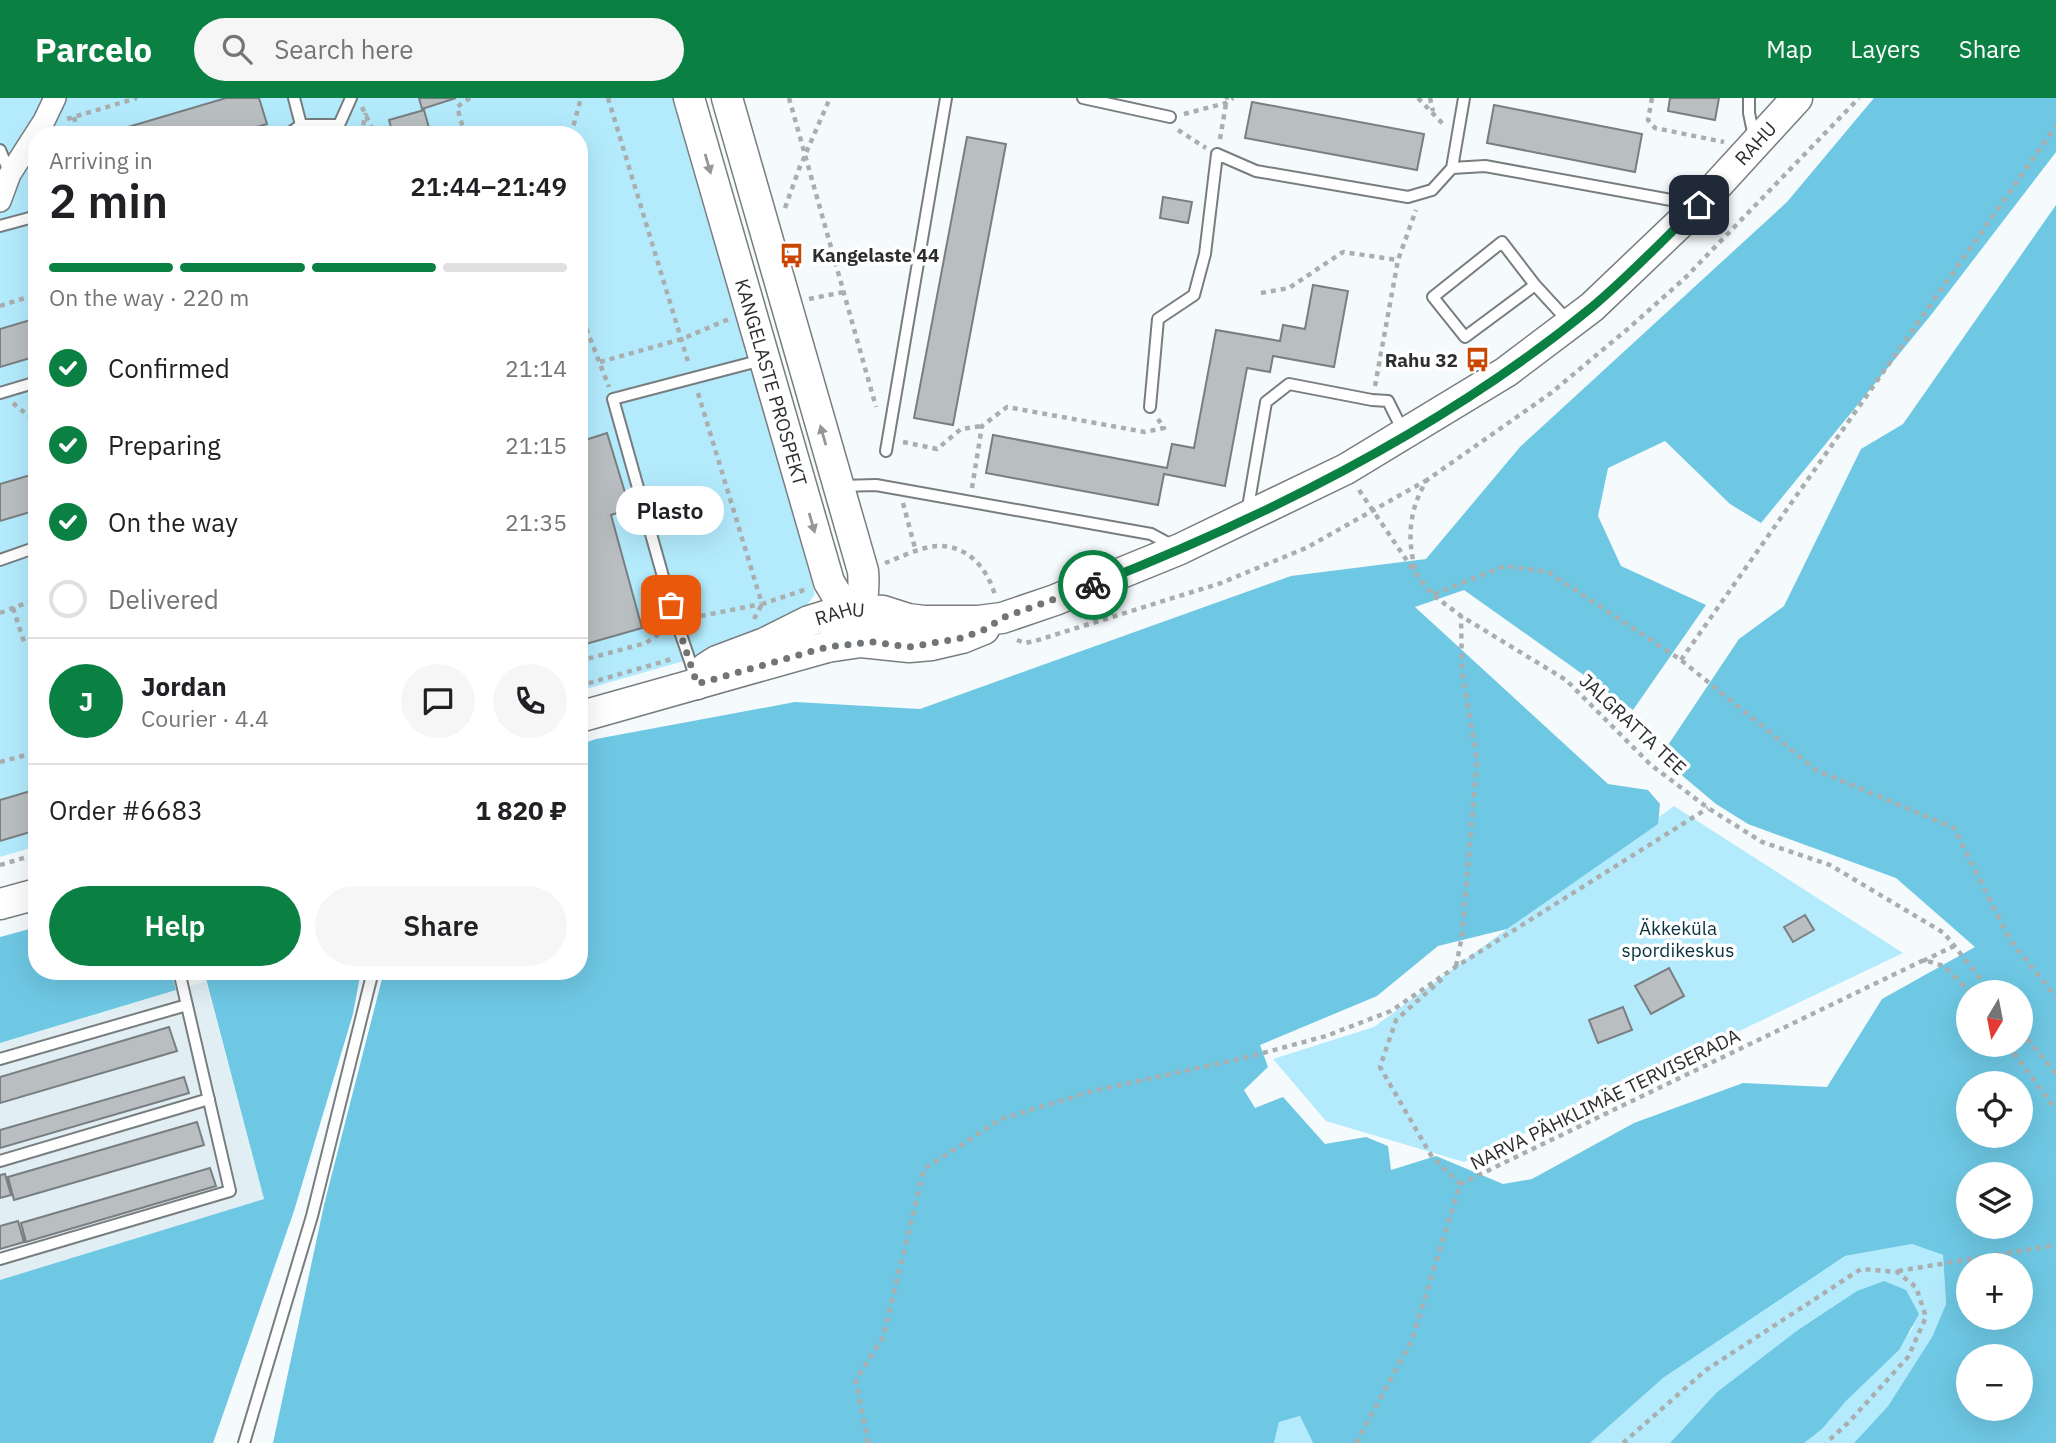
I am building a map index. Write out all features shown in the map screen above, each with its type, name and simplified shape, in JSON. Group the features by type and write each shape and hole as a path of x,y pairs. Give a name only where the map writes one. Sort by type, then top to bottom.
{"main road":[{"name":"KANGELASTE PROSPEKT","path":"689,98 829,582 854,612 882,640 891,644"},
{"name":"KANGELASTE PROSPEKT","path":"727,98 863,571"},
{"name":"RAHU","path":"697,684 706,668 717,661 765,643 809,621 854,612 883,611 908,619 978,621 1002,618 1180,550 1346,469 1506,372 1592,307 1699,205 1797,98"},
{"path":"827,647 842,638 864,586 863,571"},
{"path":"863,571 876,586 898,602 942,620"},
{"path":"809,621 824,602 829,582"},
{"name":"RAHU","path":"588,714 827,647 861,642 909,647 962,638 986,629 1002,618"},
{"path":"0,904 28,896"}],"street":[{"path":"41,126 55,98"},
{"path":"0,201 10,174 28,146"}],"lane":[{"path":"294,98 301,125 309,126"},
{"path":"341,126 353,98"},
{"path":"886,451 946,98"},
{"path":"1083,98 1170,117"},
{"path":"1150,407 1158,319 1195,295 1205,254 1217,155 1256,171 1408,197 1432,190 1452,169 1464,98"},
{"path":"1749,98 1755,146"},
{"path":"0,150 10,174"},
{"path":"1452,169 1485,166 1699,205"},
{"path":"0,226 28,218"},
{"path":"1535,285 1465,337 1433,297 1502,242 1535,285 1570,323"},
{"path":"697,684 671,605 614,399 765,360"},
{"path":"1246,519 1266,402 1289,384 1388,401 1405,435"},
{"path":"1,393 28,385"},
{"path":"837,486 876,485 1151,534 1180,550"},
{"path":"0,560 28,550"},
{"path":"0,1259 230,1191 181,980"},
{"path":"244,1443 312,1216 371,980"},
{"path":"0,1059 187,1004"},
{"path":"0,1161 209,1099"}],"path":[{"path":"61,121 137,98"},
{"path":"353,98 366,111 372,126"},
{"path":"462,126 457,107 470,98"},
{"path":"574,126 582,98"},
{"path":"789,98 877,412"},
{"path":"784,217 805,154 830,98"},
{"path":"1226,101 1217,155 1179,132 1170,117 1233,98"},
{"path":"1418,98 1444,125 1456,148"},
{"path":"1430,98 1433,112"},
{"path":"1652,98 1648,120 1656,128 1724,142"},
{"path":"1416,574 1409,533 1413,510 1427,480 1551,393 1630,327 1685,278 1859,98"},
{"path":"363,126 366,111"},
{"path":"74,117 76,126"},
{"path":"1681,660 2056,126"},
{"path":"1373,400 1398,260 1422,193"},
{"path":"1261,293 1289,288 1343,252 1398,260"},
{"path":"786,304 844,292"},
{"path":"0,306 28,297"},
{"path":"600,362 682,340 725,320 751,312"},
{"path":"588,333 614,399"},
{"path":"1,393 28,416"},
{"path":"888,439 937,449 961,429 982,426 1007,407 1145,432 1164,428 1150,407"},
{"path":"970,501 982,426"},
{"name":"JALGRATTA TEE","path":"1346,469 1433,595 1461,616 1566,680 1651,765 1708,808 1762,842 1830,865 1944,933 1981,980"},
{"path":"899,489 916,552"},
{"path":"1433,595 1505,566 1548,572 1681,660 1816,770 1954,828 2010,940 2056,997"},
{"path":"0,613 28,602"},
{"path":"13,608 24,642"},
{"path":"1460,1184 1432,1157 1380,1067 1396,1020 1457,966 1462,936 1476,760 1462,671 1461,616"},
{"path":"0,762 28,754"},
{"path":"868,1443 856,1380 883,1337 924,1169 1000,1119 1093,1091 1248,1057 1326,1036 1391,1011 1457,966 1708,808"},
{"path":"0,865 28,857"},
{"name":"NARVA PÄHKLIMÄE TERVISERADA","path":"1356,1443 1412,1340 1460,1184 1954,946"},
{"path":"1924,960 1944,966 1958,980"},
{"path":"2034,1047 2056,1074"},
{"path":"2017,1057 2056,1110"},
{"path":"1623,1443 1706,1370 1861,1269 1897,1272 2056,1245"},
{"path":"1826,1443 1849,1422 1908,1357 1926,1317 1916,1287 1897,1272"}],"shaded area":[{"path":"1874,98 2056,98 2056,152 1931,315 1761,523 1730,504 1665,441 1608,468 1598,516 1621,566 1706,605 1633,710 1464,590 1415,607 1608,784 1648,790 1660,804 1658,824 1507,929 1438,946 1377,996 1260,1045 1268,1067 1244,1090 1255,1108 1283,1097 1325,1144 1366,1137 1388,1146 1391,1170 1436,1156 1503,1184 1532,1179 1634,1123 1743,1083 1827,1087 1882,999 1975,947 1896,878 1748,824 1716,804 1660,757 1739,639 1784,606 1861,449 1903,424 2056,205 2056,1443 1854,1443 1888,1406 1932,1337 1946,1304 1943,1255 1912,1244 1845,1256 1663,1378 1590,1443 1313,1443 1300,1416 1279,1422 1274,1443 273,1443 324,1205 382,980 588,980 588,742 795,702 920,709 1291,576 1426,559 1520,447 1787,202"},
{"path":"28,929 28,980 173,980 176,990 0,1043 0,937"},
{"path":"206,980 359,980 353,1014 294,1211 213,1443 0,1443 0,1280 264,1199"},
{"path":"206,981 264,1199 0,1280 0,1043"},
{"path":"1884,1281 1906,1290 1919,1314 1899,1350 1846,1401 1822,1429 1804,1443 1670,1443 1716,1393 1798,1330 1857,1291"}],"green space":[{"path":"0,98 679,98 815,594 794,622 736,646 588,688 588,126 28,126 28,849 0,857"},
{"name":"Äkkeküla spordikeskus","path":"1674,806 1903,953 1464,1162 1326,1121 1273,1059 1374,1027"},
{"path":"1912,1244 1943,1255 1946,1304 1932,1337 1888,1406 1854,1443 1804,1443 1891,1356 1914,1326 1716,1393 1670,1443 1590,1443 1663,1378 1845,1256"},
{"path":"1300,1416 1313,1443 1274,1443 1279,1422"}],"building":[{"path":"226,98 259,98 267,124 260,126 131,126"},
{"path":"419,98 456,98 422,109"},
{"path":"1670,98 1719,98 1715,120 1668,111"},
{"path":"1252,102 1424,134 1417,170 1245,138"},
{"path":"1494,105 1642,134 1635,172 1487,143"},
{"path":"424,110 428,126 391,126 389,120"},
{"path":"967,137 1006,144 953,425 914,418"},
{"path":"1163,197 1192,202 1188,223 1160,218"},
{"path":"1313,285 1348,291 1334,367 1273,356 1270,372 1247,368 1225,486 1164,474 1158,505 986,473 993,435 1167,468 1172,444 1194,448 1216,330 1280,341 1283,325 1305,329"},
{"path":"28,321 28,359 0,367 0,329"},
{"path":"607,433 630,509 611,515 642,628 588,643 588,439"},
{"path":"28,476 28,513 0,521 0,484"},
{"path":"28,792 28,833 0,841 0,800"},
{"path":"1805,915 1814,930 1793,942 1784,927"},
{"path":"1669,968 1684,996 1651,1014 1635,986"},
{"path":"1623,1007 1632,1030 1598,1043 1589,1020"},
{"path":"169,1027 177,1051 0,1103 0,1077"},
{"path":"184,1077 189,1093 0,1148 0,1130"},
{"path":"197,1122 204,1145 14,1200 8,1177"},
{"path":"210,1168 216,1186 26,1242 21,1223"},
{"path":"5,1174 11,1195 0,1198 0,1175"},
{"path":"18,1221 24,1242 0,1249 0,1226"}],"way so far":[{"path":"671,605 697,684 827,647 861,642 909,647 962,638 986,629 1002,618 1093,585"}],"place":[{"name":"Kangelaste 44","path":"792,255"},
{"name":"Rahu 32","path":"1478,360"},
{"name":"Plasto","path":"671,605"}],"route":[{"path":"1093,585 1180,550 1346,469 1506,372 1592,307 1699,205"}]}
